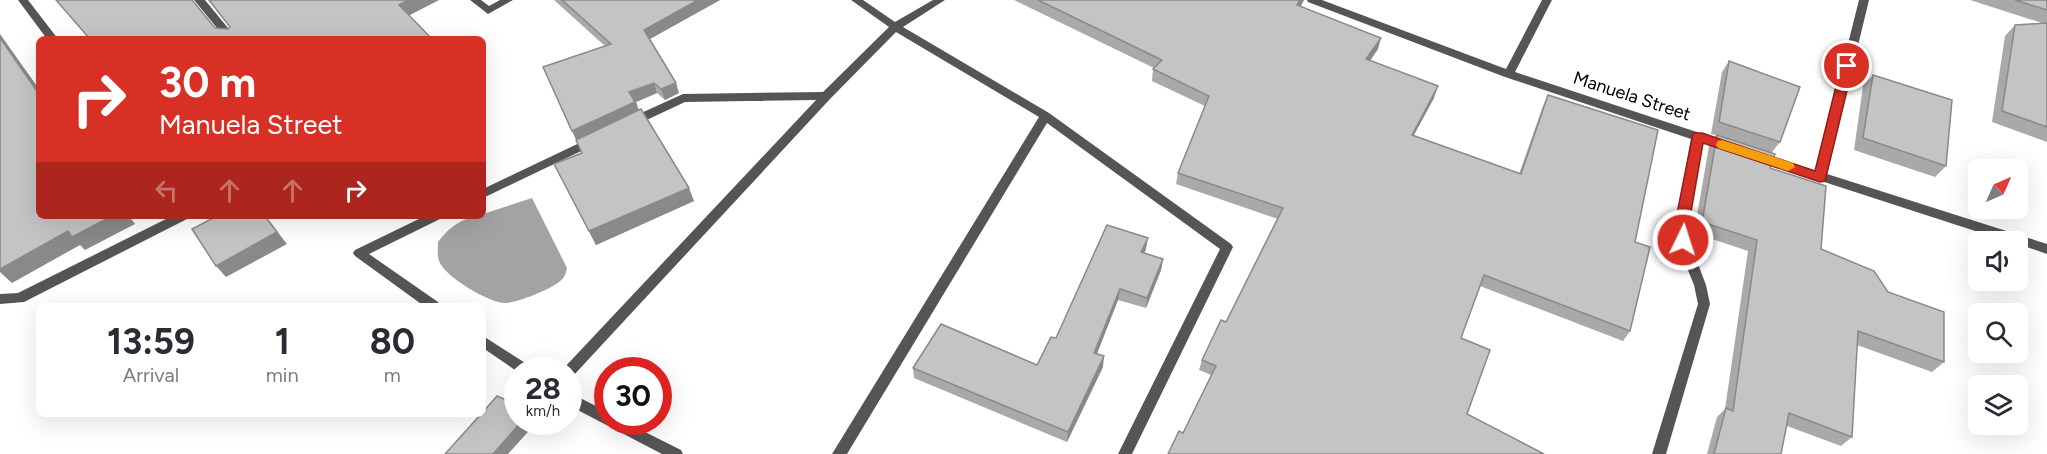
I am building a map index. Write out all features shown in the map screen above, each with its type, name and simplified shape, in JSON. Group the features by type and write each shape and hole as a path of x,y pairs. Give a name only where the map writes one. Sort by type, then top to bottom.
{"street":[{"path":"24,0 51,36"},
{"path":"199,0 229,36"},
{"path":"475,0 488,11 508,0"},
{"path":"856,0 895,27 1045,116 1227,247 1125,454"},
{"path":"582,357 826,96 895,27 940,0"},
{"name":"Manuela Street","path":"1312,0 1509,74 2047,249"},
{"path":"1509,74 1547,0"},
{"path":"1820,177 1864,0"},
{"path":"620,128 683,98 826,96"},
{"path":"839,454 1045,116"},
{"path":"1659,454 1704,304 1703,292 1685,247 1681,229 1697,136"},
{"path":"486,193 599,138"},
{"path":"0,299 20,298 177,219"},
{"path":"430,219 359,253 430,303"},
{"path":"486,343 506,357"},
{"path":"639,435 676,454"}],"shaded area":[{"path":"532,198 567,268 565,276 537,294 505,303 489,299 468,288 449,274 438,259 438,242 452,227 463,220 486,219 486,213"}],"building":[{"path":"56,0 192,0 215,28 228,29 230,27 209,0 408,0 399,5 429,36 87,36"},
{"path":"562,0 698,0 644,30 676,83 661,89 654,83 629,92 635,102 572,131 543,67 611,44"},
{"path":"1038,0 1300,0 1297,5 1381,38 1366,59 1438,86 1412,135 1521,174 1548,95 1658,130 1635,242 1650,247 1630,331 1484,275 1461,338 1490,350 1467,414 1544,454 1168,454 1179,431 1183,433 1216,366 1202,360 1221,320 1226,322 1283,208 1178,173 1209,96 1153,69 1162,60"},
{"path":"2015,0 2047,0 2047,10"},
{"path":"2047,23 2047,127 2002,111 2015,25"},
{"path":"0,38 36,90 36,219 106,219 72,237 68,231 0,269"},
{"path":"1729,61 1800,87 1780,142 1719,122"},
{"path":"1873,75 1952,100 1946,166 1863,138"},
{"path":"641,109 689,188 589,231 554,164 582,153 576,140"},
{"path":"1717,135 1775,154 1770,168 1826,186 1821,249 1874,271 1888,292 1944,312 1944,362 1858,331 1852,437 1789,413 1781,454 1714,454 1726,408 1733,411 1757,240 1702,222"},
{"path":"211,219 267,219 277,232 216,266 192,229"},
{"path":"1107,225 1148,238 1141,252 1163,259 1147,298 1120,289 1094,353 1104,356 1068,432 913,368 941,324 1037,365 1051,337 1056,338"},
{"path":"497,396 504,399 504,435 510,435 493,454 445,454 478,417 486,417 486,409"}],"slow traffic":[{"path":"1722,145 1788,167"}],"route":[{"path":"1683,240 1681,229 1697,136 1820,177 1847,66"}]}
